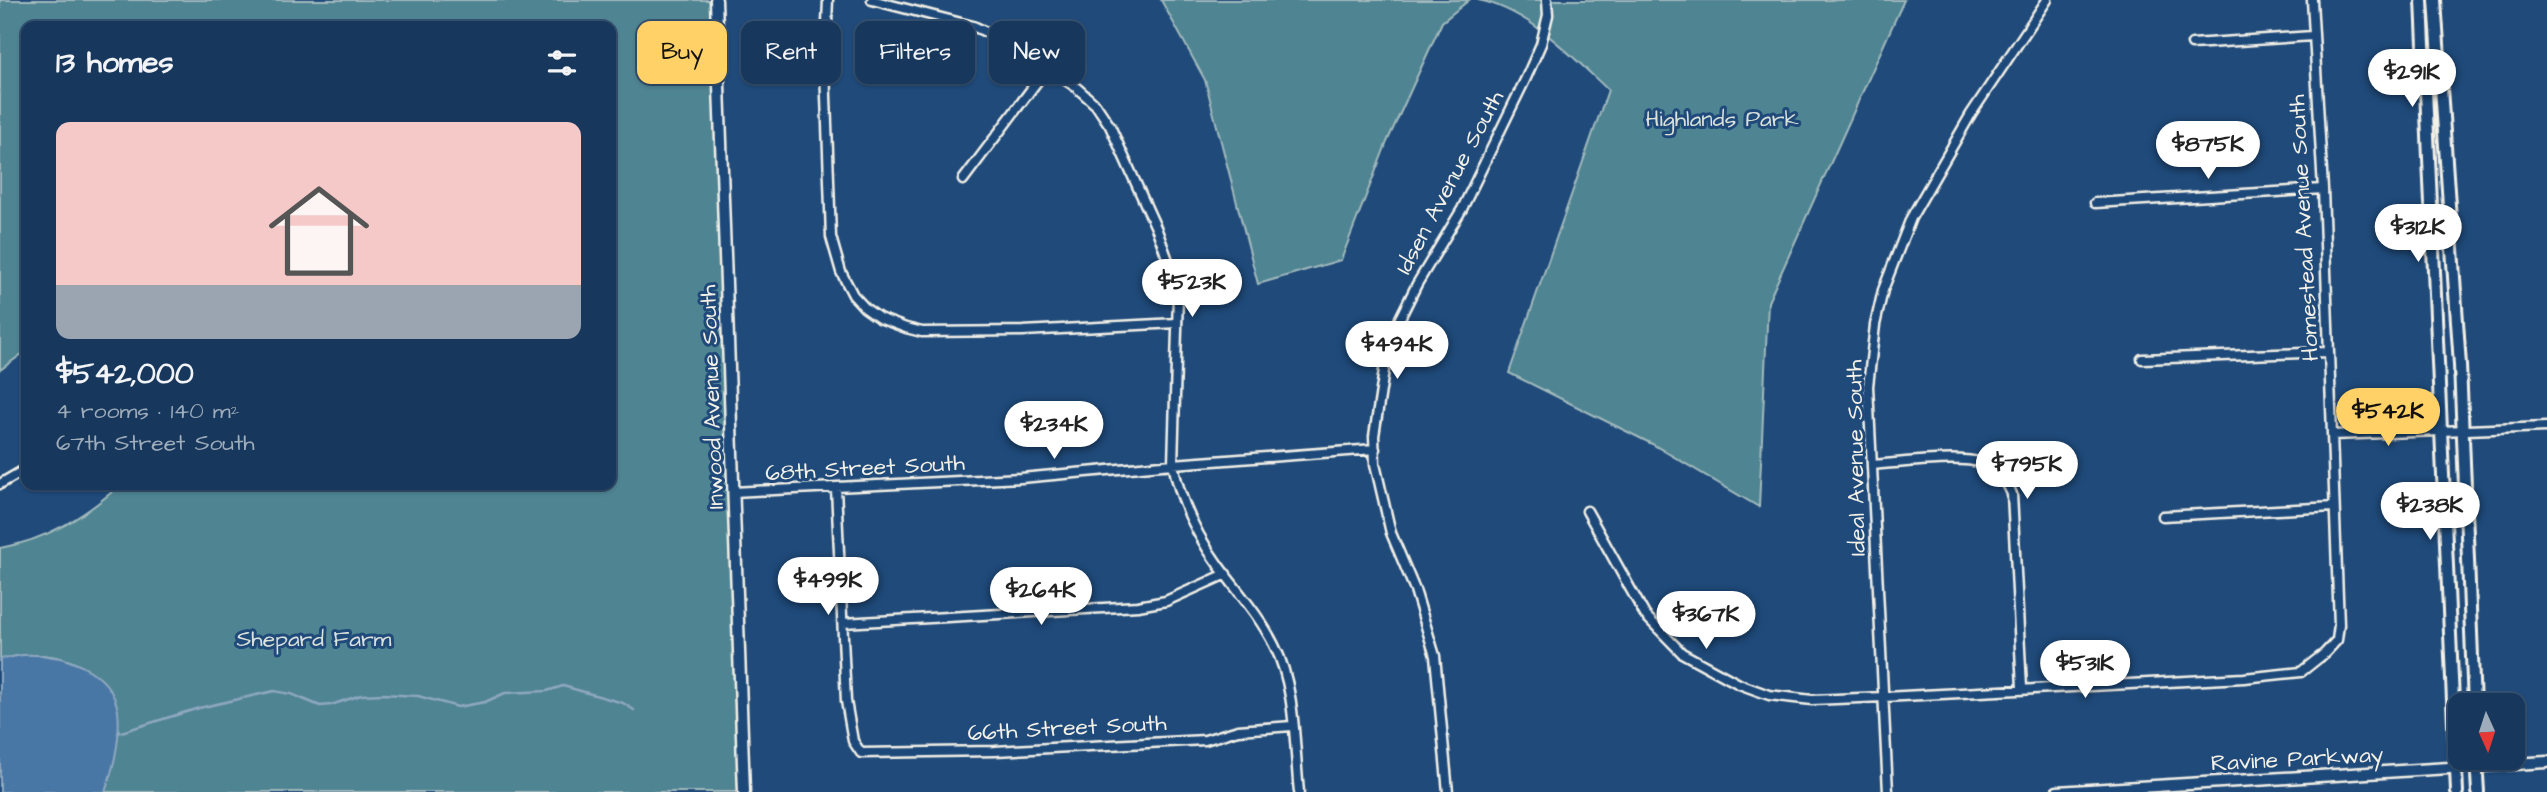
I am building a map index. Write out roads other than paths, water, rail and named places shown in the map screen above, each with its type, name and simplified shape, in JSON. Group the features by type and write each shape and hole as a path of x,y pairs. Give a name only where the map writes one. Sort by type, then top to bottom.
{"main road":[{"path":"2422,0 2452,693"},
{"path":"2435,0 2464,431 2474,693"},
{"path":"2456,770 2457,792"},
{"path":"2477,770 2478,792"}],"street":[{"name":"Inwood Avenue South","path":"716,0 744,792"},
{"path":"828,0 825,68 831,237 842,272 853,295 861,304 879,318 922,332 1023,331 1177,323"},
{"path":"872,0 973,26 989,33"},
{"name":"Idsen Avenue South","path":"1448,792 1435,656 1415,590 1391,533 1375,464 1374,436 1386,357 1400,318 1462,209 1531,66 1546,24 1547,0"},
{"name":"Ideal Avenue South","path":"1888,792 1868,386 1870,359 1883,290 1911,218 1964,126 2047,0"},
{"name":"Homestead Avenue South","path":"2022,688 2244,678 2301,672 2337,640 2339,625 2323,188 2312,0"},
{"path":"2192,44 2314,36"},
{"path":"964,180 1035,84"},
{"path":"1070,84 1096,106 1110,126 1157,230 1173,274 1178,296 1173,464 1183,502 1218,565 1249,602 1275,646 1288,682 1299,792"},
{"path":"2095,203 2323,188"},
{"path":"2142,359 2328,352"},
{"path":"2332,435 2547,427"},
{"name":"68th Street South","path":"733,492 1021,478 1375,449"},
{"path":"1587,511 1645,615 1682,653 1739,684 1769,695 1812,700 2022,688 2012,494 2007,481 1981,462 1942,460 1872,465"},
{"path":"0,484 21,472"},
{"path":"836,488 843,623 1138,606 1166,601 1226,574"},
{"path":"2163,516 2334,507"},
{"name":"66th Street South","path":"843,623 846,701 852,738 861,753 875,755 1205,740 1238,730 1292,726"},
{"name":"Ravine Parkway","path":"2525,762 2547,762"},
{"name":"Ravine Parkway","path":"2057,792 2448,768"}],"water":[{"path":"23,655 52,657 82,666 95,674 113,696 118,711 119,732 114,763 105,792 0,792 0,659"}],"waterway":[{"path":"118,733 199,708 274,691 291,694 320,706 361,695 383,694 418,696 458,707 485,702 505,693 547,691 563,686 623,703 634,710"}],"park label":[{"name":"Highlands Park","path":"1722,118"},
{"name":"Shepard Farm","path":"314,638"}]}
